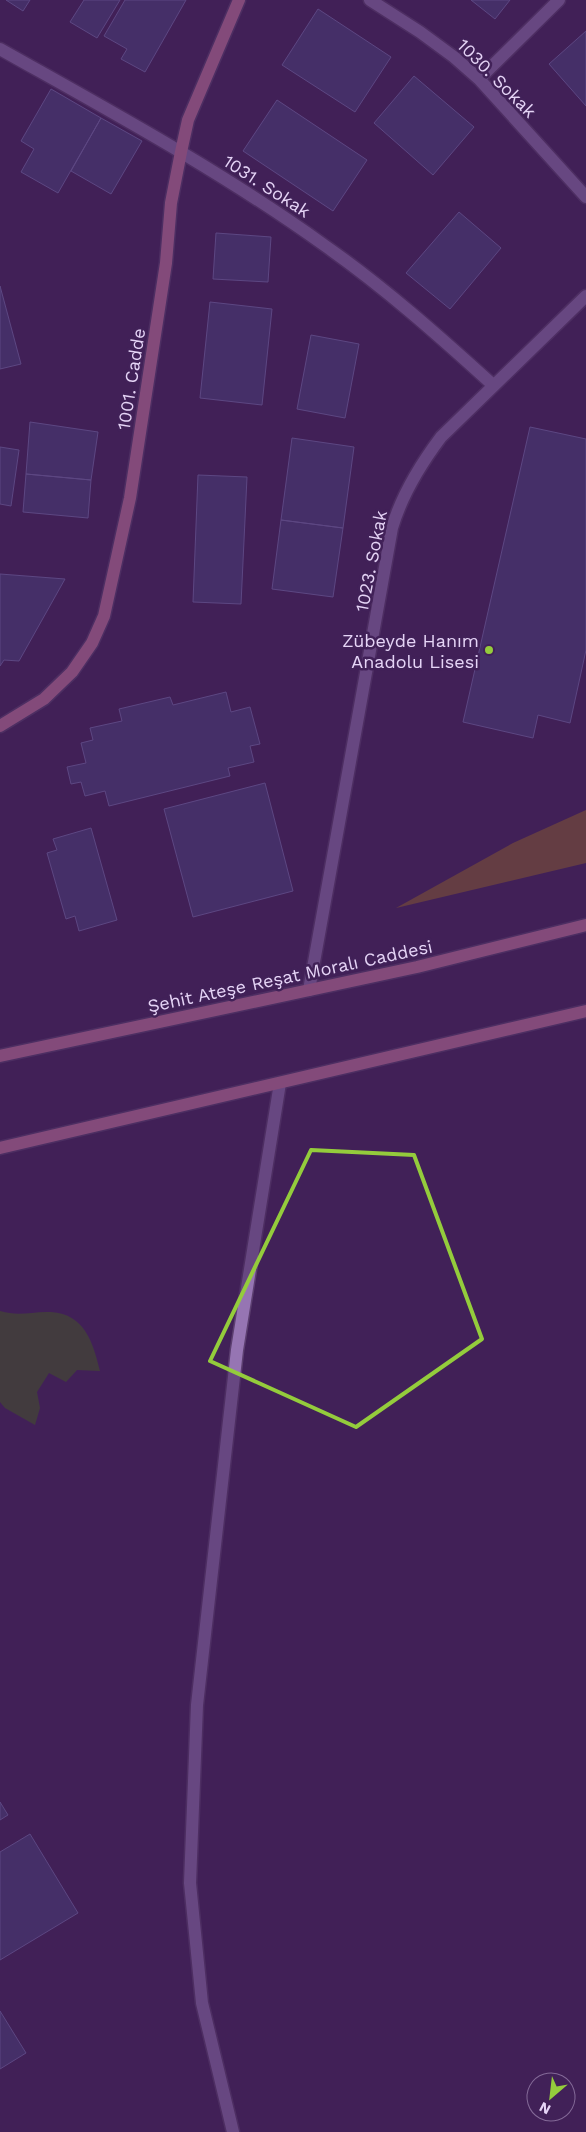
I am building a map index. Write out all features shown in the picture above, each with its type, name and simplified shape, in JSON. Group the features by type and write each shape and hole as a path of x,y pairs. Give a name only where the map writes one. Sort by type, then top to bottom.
{"main road":[{"name":"1001. Cadde","path":"0,726 44,699 72,672 92,643 104,616 130,498 166,263 171,203 188,120 239,0"},
{"name":"Şehit Ateşe Reşat Moralı Caddesi","path":"0,1056 417,967 586,925"},
{"path":"0,1148 586,1012"}],"street":[{"name":"1030. Sokak","path":"370,0 420,32 454,57 479,79 586,196"},
{"path":"479,79 559,0"},
{"name":"1031. Sokak","path":"0,49 181,152 325,245 384,290 493,385"},
{"name":"1023. Sokak","path":"309,990 392,528 398,508 424,460 441,437 586,296"},
{"path":"233,2132 202,2003 190,1883 197,1705 238,1350 280,1083"}],"highlighted area":[{"path":"311,1150 414,1155 482,1339 356,1427 210,1361"}],"shaded area":[{"path":"586,810 586,863 396,908 513,843"},
{"path":"0,1311 14,1314 51,1312 63,1314 80,1324 94,1350 100,1371 77,1370 66,1382 49,1373 37,1392 40,1408 35,1425 5,1408 0,1402"}],"building":[{"path":"6,0 30,0 23,11"},
{"path":"84,0 120,0 97,38 70,22"},
{"path":"125,0 186,0 145,72 121,59 127,49 104,36"},
{"path":"471,0 510,0 495,19"},
{"path":"318,9 391,57 355,112 282,65"},
{"path":"586,31 586,106 549,64"},
{"path":"414,76 474,127 433,175 374,123"},
{"path":"51,89 101,118 58,193 21,172 34,149 21,141"},
{"path":"277,100 367,160 333,211 243,151"},
{"path":"101,118 142,141 111,194 71,171"},
{"path":"459,212 501,248 450,309 406,273"},
{"path":"216,233 271,237 268,282 213,279"},
{"path":"0,286 21,364 0,369"},
{"path":"210,302 272,309 262,405 200,398"},
{"path":"311,335 359,344 345,418 297,409"},
{"path":"30,422 98,432 91,480 26,474"},
{"name":"Zübeyde Hanım Anadolu Lisesi","path":"530,427 586,439 586,650 570,723 538,715 533,738 463,722"},
{"path":"292,438 354,447 343,528 281,520"},
{"path":"0,447 19,450 11,506 0,504"},
{"path":"26,474 91,480 88,518 23,512"},
{"path":"198,475 247,477 241,604 193,602"},
{"path":"281,520 343,528 333,597 272,589"},
{"path":"0,574 65,579 19,661 4,660 0,666"},
{"path":"226,692 231,712 250,707 260,744 250,746 254,762 228,768 230,776 109,806 105,791 85,796 81,782 71,784 67,767 86,763 81,743 93,740 90,728 122,721 119,709 170,697 173,705"},
{"path":"265,783 293,891 193,917 164,809"},
{"path":"91,828 117,920 79,931 75,916 66,919 47,853 57,850 53,839"},
{"path":"0,1802 8,1815 0,1820"},
{"path":"30,1834 78,1913 0,1960 0,1852"},
{"path":"0,2011 26,2053 0,2069"}],"place":[{"name":"Zübeyde Hanım Anadolu Lisesi","path":"489,650"}]}
